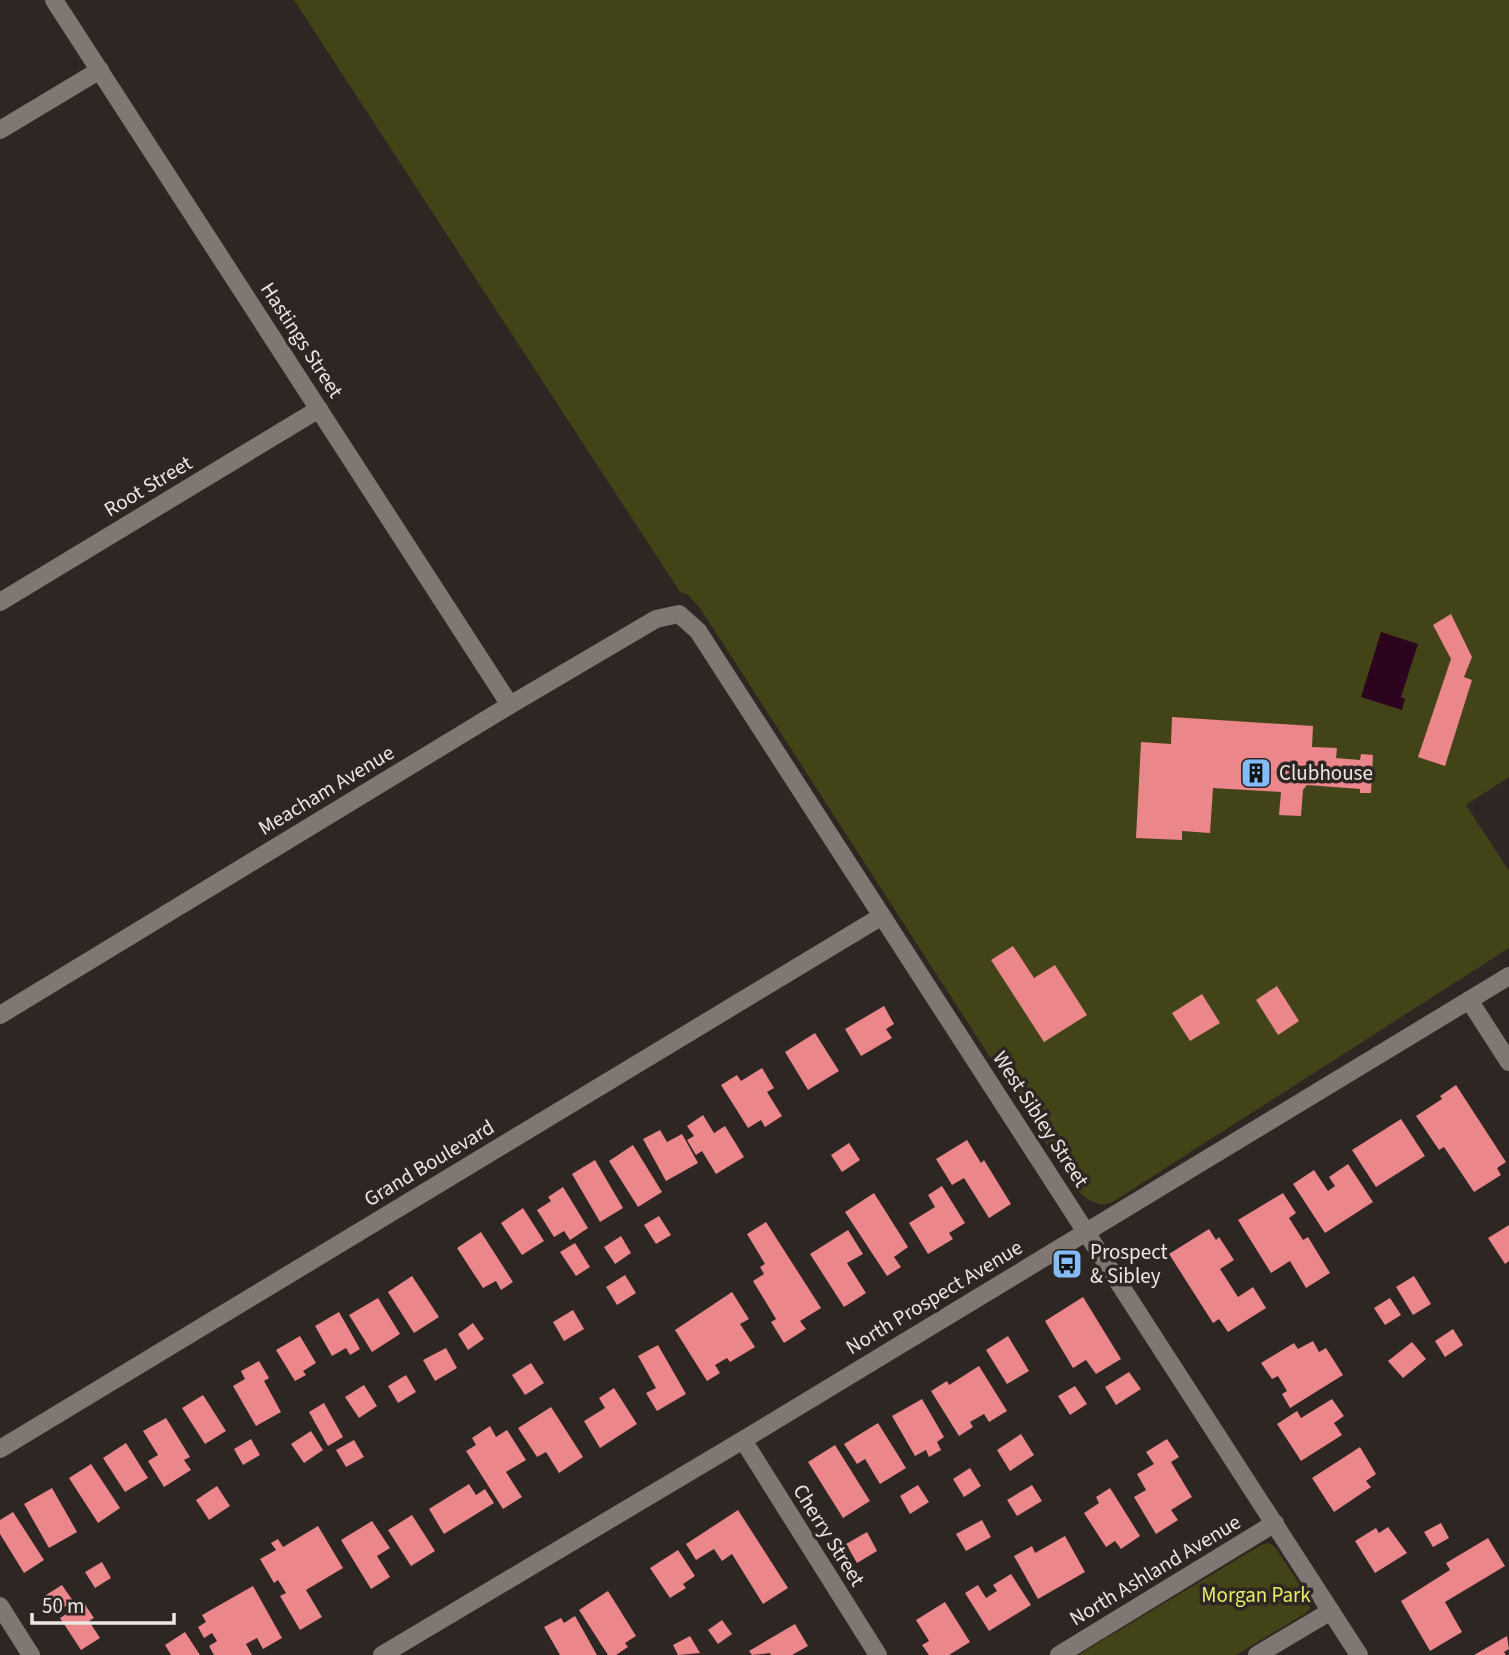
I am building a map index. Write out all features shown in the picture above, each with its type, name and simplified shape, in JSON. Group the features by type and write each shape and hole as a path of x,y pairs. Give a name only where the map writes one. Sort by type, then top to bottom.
{"street":[{"name":"Hastings Street","path":"54,0 510,705"},
{"path":"0,130 100,70"},
{"name":"Root Street","path":"0,602 319,409"},
{"name":"Meacham Avenue","path":"0,1015 510,705 656,619 679,614"},
{"name":"West Sibley Street","path":"679,614 698,631 1359,1655"},
{"name":"Grand Boulevard","path":"0,1449 882,916"},
{"name":"North Prospect Avenue","path":"382,1655 743,1440 1509,976"},
{"path":"1469,1000 1509,1062"},
{"name":"Cherry Street","path":"743,1440 877,1655"},
{"name":"North Ashland Avenue","path":"1059,1655 1275,1523"},
{"path":"0,1606 31,1655"},
{"path":"1257,1655 1331,1611"}],"green space":[{"path":"294,0 1509,0 1509,777 1466,805 1509,871 1509,948 1111,1203 1098,1204 1083,1195 1070,1181 700,608 687,594 680,592"},
{"name":"Morgan Park","path":"1268,1543 1275,1547 1308,1597 1310,1608 1236,1655 1078,1655 1261,1545"}],"shaded area":[{"path":"1381,632 1418,644 1401,697 1405,699 1402,710 1361,697"}],"building":[{"path":"1451,614 1472,657 1464,677 1472,680 1445,766 1418,757 1451,659 1433,625"},
{"name":"Clubhouse","path":"1172,717 1313,726 1312,747 1337,748 1336,758 1360,760 1361,754 1373,755 1371,793 1360,793 1360,789 1307,785 1303,790 1301,816 1279,815 1281,792 1213,788 1210,833 1182,831 1182,840 1136,838 1141,742 1171,744"},
{"path":"1013,946 1034,978 1055,965 1087,1015 1044,1042 991,960"},
{"path":"1277,986 1299,1021 1278,1035 1256,1000"},
{"path":"1202,994 1220,1023 1190,1041 1172,1013"},
{"path":"884,1006 894,1024 886,1029 892,1038 861,1056 845,1029"},
{"path":"815,1033 839,1071 808,1090 785,1052"},
{"path":"762,1068 774,1088 767,1092 782,1116 765,1127 761,1120 748,1128 721,1085 737,1075 741,1081"},
{"path":"1456,1085 1506,1162 1497,1168 1501,1175 1474,1192 1444,1147 1439,1150 1416,1116 1442,1099 1440,1096"},
{"path":"703,1115 714,1133 725,1126 744,1157 716,1174 702,1151 696,1155 687,1140 694,1136 687,1126"},
{"path":"1401,1119 1425,1156 1376,1187 1352,1150"},
{"path":"660,1130 667,1142 682,1134 698,1163 666,1181 643,1139"},
{"path":"967,1140 981,1163 984,1160 1011,1204 989,1218 964,1178 952,1185 936,1159"},
{"path":"849,1143 860,1160 842,1172 831,1155"},
{"path":"633,1145 662,1192 638,1207 609,1161"},
{"path":"595,1160 623,1208 600,1222 572,1174"},
{"path":"1348,1164 1373,1202 1325,1233 1293,1184 1314,1170 1328,1191 1335,1186 1329,1177"},
{"path":"942,1186 965,1223 949,1233 953,1239 928,1254 909,1223 935,1207 928,1195"},
{"path":"563,1187 588,1228 570,1240 564,1231 554,1237 537,1210 551,1201 548,1197"},
{"path":"874,1193 908,1247 894,1257 901,1267 887,1276 845,1212"},
{"path":"1283,1193 1296,1213 1289,1218 1303,1240 1308,1237 1330,1273 1306,1288 1290,1261 1271,1273 1238,1220"},
{"path":"523,1208 544,1241 522,1255 501,1223"},
{"path":"659,1216 671,1235 656,1244 644,1225"},
{"path":"766,1222 821,1308 800,1321 806,1329 784,1343 771,1322 776,1319 753,1281 764,1274 760,1267 765,1264 747,1234"},
{"path":"1509,1225 1509,1261 1505,1264 1488,1238"},
{"path":"1209,1229 1216,1240 1219,1237 1234,1260 1220,1269 1238,1297 1253,1287 1266,1308 1228,1332 1219,1319 1213,1323 1169,1254"},
{"path":"848,1230 863,1254 847,1263 866,1293 844,1307 810,1254"},
{"path":"481,1232 513,1282 501,1290 496,1281 483,1288 457,1248"},
{"path":"621,1236 631,1253 615,1264 604,1247"},
{"path":"575,1243 590,1267 576,1276 560,1252"},
{"path":"625,1275 636,1293 617,1305 606,1287"},
{"path":"412,1276 439,1317 414,1333 388,1292"},
{"path":"1414,1276 1431,1304 1413,1315 1396,1287"},
{"path":"732,1292 749,1319 740,1324 755,1347 730,1362 727,1358 715,1365 720,1373 707,1381 675,1330"},
{"path":"1083,1297 1121,1359 1096,1374 1086,1360 1073,1368 1045,1321"},
{"path":"378,1298 400,1334 372,1352 349,1315"},
{"path":"1390,1298 1401,1315 1385,1325 1374,1308"},
{"path":"573,1310 584,1329 564,1341 553,1322"},
{"path":"339,1312 360,1349 350,1355 346,1348 332,1356 315,1326"},
{"path":"473,1323 484,1339 468,1350 458,1334"},
{"path":"1453,1329 1463,1345 1445,1357 1435,1341"},
{"path":"300,1336 316,1363 303,1371 306,1375 295,1381 276,1350"},
{"path":"1008,1336 1029,1371 1007,1384 986,1350"},
{"path":"1313,1341 1319,1352 1326,1348 1343,1375 1290,1408 1282,1394 1287,1391 1278,1376 1272,1379 1261,1363 1294,1343 1298,1349"},
{"path":"1412,1342 1426,1359 1403,1378 1388,1361"},
{"path":"658,1345 686,1394 657,1411 646,1393 656,1388 638,1356"},
{"path":"446,1348 457,1368 435,1381 423,1360"},
{"path":"259,1361 269,1378 264,1381 281,1412 256,1426 233,1386 245,1379 241,1371"},
{"path":"531,1363 544,1383 525,1395 512,1375"},
{"path":"979,1366 1007,1411 989,1422 984,1414 970,1422 973,1427 959,1436 931,1391 947,1381 949,1385"},
{"path":"1129,1372 1141,1389 1116,1405 1105,1387"},
{"path":"406,1375 416,1392 398,1403 388,1386"},
{"path":"364,1385 377,1406 359,1418 345,1397"},
{"path":"1075,1386 1087,1404 1070,1415 1058,1396"},
{"path":"614,1388 637,1424 600,1448 584,1421 605,1408 599,1398"},
{"path":"203,1395 226,1431 205,1444 182,1408"},
{"path":"922,1399 944,1437 937,1442 941,1450 929,1457 926,1450 915,1456 892,1416"},
{"path":"1332,1399 1344,1416 1334,1423 1342,1435 1301,1461 1277,1424 1297,1411 1301,1418"},
{"path":"324,1403 343,1437 328,1446 309,1412"},
{"path":"551,1407 583,1457 559,1473 546,1452 537,1457 518,1428"},
{"path":"166,1418 190,1457 184,1460 191,1470 164,1487 148,1461 158,1455 143,1431"},
{"path":"878,1423 906,1468 880,1484 865,1459 857,1464 844,1444"},
{"path":"490,1426 496,1437 507,1430 526,1460 506,1472 522,1497 503,1509 466,1451 476,1445 472,1438"},
{"path":"311,1431 323,1450 304,1463 291,1444"},
{"path":"1021,1434 1034,1455 1010,1471 997,1450"},
{"path":"251,1439 260,1455 243,1465 234,1449"},
{"path":"1167,1439 1179,1457 1171,1462 1192,1497 1171,1510 1178,1520 1156,1534 1134,1497 1146,1490 1137,1474 1154,1464 1146,1452"},
{"path":"354,1440 364,1457 346,1467 336,1450"},
{"path":"126,1443 148,1478 125,1492 103,1458"},
{"path":"835,1445 870,1501 843,1518 808,1462"},
{"path":"1360,1447 1376,1474 1366,1481 1371,1487 1334,1512 1312,1478"},
{"path":"91,1464 120,1508 98,1523 69,1478"},
{"path":"970,1468 981,1486 964,1497 953,1479"},
{"path":"469,1484 476,1495 485,1489 494,1503 444,1534 429,1509"},
{"path":"918,1485 929,1502 910,1514 900,1496"},
{"path":"1032,1485 1042,1501 1017,1516 1007,1500"},
{"path":"217,1486 230,1506 209,1520 196,1500"},
{"path":"52,1488 77,1532 49,1548 24,1504"},
{"path":"1110,1488 1140,1536 1121,1549 1115,1541 1106,1547 1084,1513 1099,1503 1096,1497"},
{"path":"738,1510 788,1588 763,1604 732,1554 722,1561 714,1549 696,1560 686,1544"},
{"path":"13,1512 44,1560 24,1573 0,1534 0,1520"},
{"path":"412,1515 435,1551 411,1566 388,1530"},
{"path":"982,1520 991,1537 966,1551 956,1534"},
{"path":"372,1521 390,1548 377,1556 390,1577 371,1589 341,1540"},
{"path":"1441,1523 1449,1538 1433,1547 1424,1532"},
{"path":"318,1526 343,1568 306,1590 322,1617 300,1630 280,1596 286,1593 278,1580 274,1583 260,1559 276,1550 271,1543 278,1539 283,1547"},
{"path":"1388,1527 1407,1553 1375,1573 1355,1541 1376,1528 1379,1533"},
{"path":"867,1532 877,1551 857,1563 846,1544"},
{"path":"1065,1536 1085,1572 1038,1599 1014,1556 1032,1546 1035,1553"},
{"path":"1488,1538 1505,1566 1445,1602 1462,1632 1430,1651 1401,1601 1450,1570 1446,1563"},
{"path":"678,1550 695,1576 683,1584 686,1588 670,1598 650,1568"},
{"path":"102,1562 111,1578 95,1588 85,1572"},
{"path":"1011,1574 1031,1605 989,1631 965,1593 978,1585 986,1598 997,1591 993,1585"},
{"path":"62,1585 73,1601 57,1612 46,1595"},
{"path":"253,1586 282,1638 263,1649 257,1638 246,1644 252,1655 214,1655 209,1646 217,1641 212,1633 204,1638 198,1627 206,1622 202,1615"},
{"path":"608,1591 636,1636 625,1643 628,1647 616,1655 608,1655 579,1610"},
{"path":"945,1602 970,1642 949,1655 929,1655 922,1645 929,1641 916,1620"},
{"path":"84,1603 94,1618 89,1621 100,1638 81,1650 60,1618"},
{"path":"575,1616 597,1655 560,1655 544,1627 561,1618 564,1623"},
{"path":"722,1620 732,1634 718,1644 708,1630"},
{"path":"795,1624 808,1646 792,1655 752,1655 749,1651"},
{"path":"185,1632 200,1655 171,1655 165,1645"},
{"path":"690,1636 700,1653 678,1655 673,1645"},
{"path":"1507,1636 1509,1649 1504,1652 1506,1655 1474,1655"}],"place":[{"name":"Clubhouse","path":"1256,773"},
{"name":"Prospect & Sibley","path":"1067,1264"}]}
